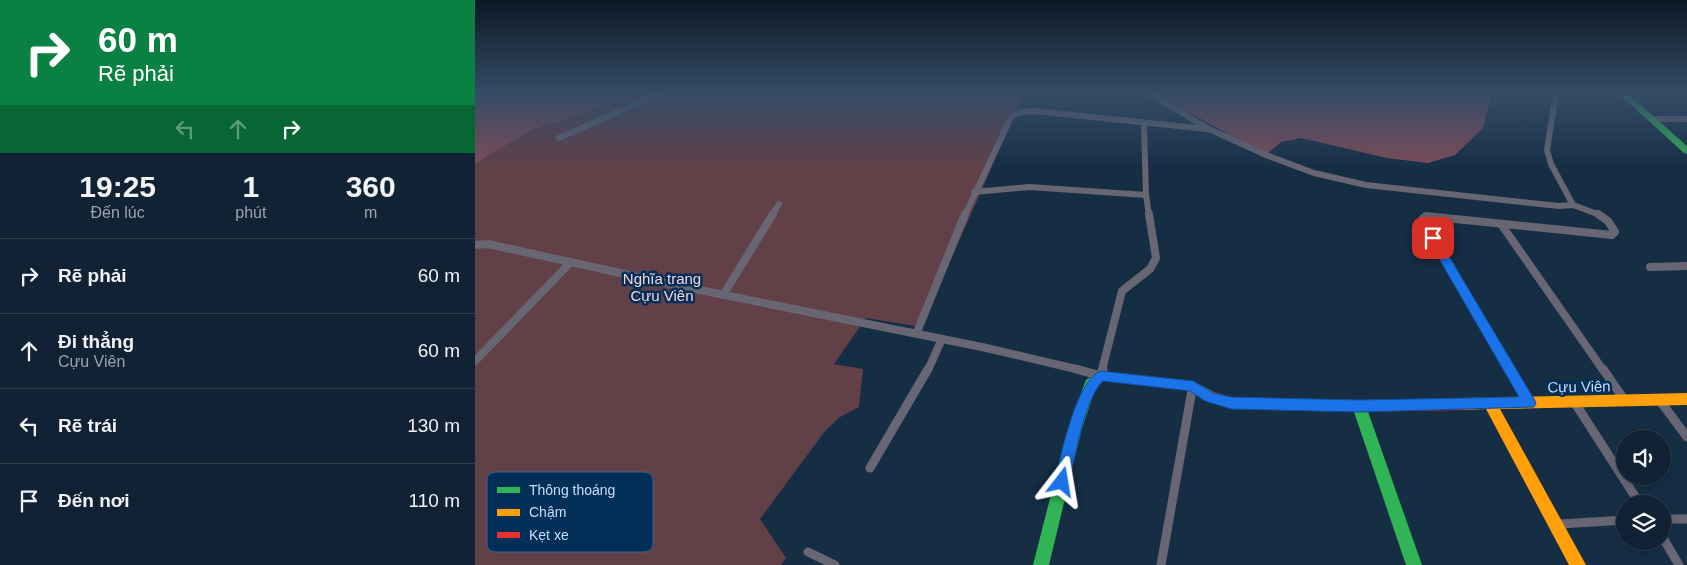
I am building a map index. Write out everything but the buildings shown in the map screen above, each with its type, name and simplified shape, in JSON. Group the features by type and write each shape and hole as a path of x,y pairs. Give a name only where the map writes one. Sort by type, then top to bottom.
{"street":[{"path":"1652,119 1687,150"},
{"path":"1669,119 1687,135"},
{"path":"1041,565 1075,428 1091,384 1101,376 1193,386"},
{"name":"Cựu Viên","path":"1193,386 1210,398 1231,403 1359,406 1575,403 1687,399"},
{"path":"1490,403 1578,565"},
{"path":"1359,406 1414,565"}],"lane":[{"path":"559,138 603,118"},
{"path":"917,332 974,192 1010,118"},
{"path":"1102,118 1209,129"},
{"path":"1191,118 1209,129 1296,167 1340,179 1366,185 1542,206 1573,205 1605,217 1613,226 1615,232 1612,236 1426,216 1423,218 1529,403"},
{"path":"1551,118 1547,150 1551,164 1573,205"},
{"path":"1652,119 1687,119"},
{"path":"475,246 488,244 630,278 917,332 942,339 1055,362 1101,376 1122,291 1150,268 1156,258 1145,195 1144,123"},
{"path":"974,192 1029,187 1145,195"},
{"path":"723,295 779,204"},
{"path":"1501,224 1625,401"},
{"path":"475,361 570,263"},
{"path":"1650,267 1687,266"},
{"path":"871,468 911,396 921,384 942,339"},
{"path":"1165,563 1193,386"},
{"path":"1661,401 1687,437"},
{"path":"1575,403 1635,495"},
{"path":"1671,518 1687,519"},
{"path":"1555,524 1616,521"},
{"path":"1670,550 1679,565"},
{"path":"808,552 835,565"}],"green space":[{"name":"Nghĩa trang Cựu Viên","path":"568,118 1013,118 921,327 866,318 834,364 863,369 859,407 840,417 825,431 760,519 786,558 781,565 475,565 475,164 532,130"}],"shaded area":[{"path":"475,118 568,118 532,130 475,164"},
{"path":"1200,118 1485,118 1483,128 1455,155 1428,163 1387,158 1301,138 1281,142 1266,155"}],"traffic: fast":[{"path":"1650,118 1687,151"},
{"path":"1041,565 1075,428 1091,384 1101,376 1193,386 1207,395"},
{"path":"1359,406 1414,565"}],"traffic: slow":[{"path":"1464,404 1687,399"},
{"path":"1490,403 1578,565"}],"traffic: jam":[{"path":"1207,395 1231,403 1359,406 1464,404"}],"route":[{"path":"1062,482 1075,428 1091,384 1101,376 1128,377 1193,386 1210,398 1231,403 1359,406 1529,403 1433,238"}]}
